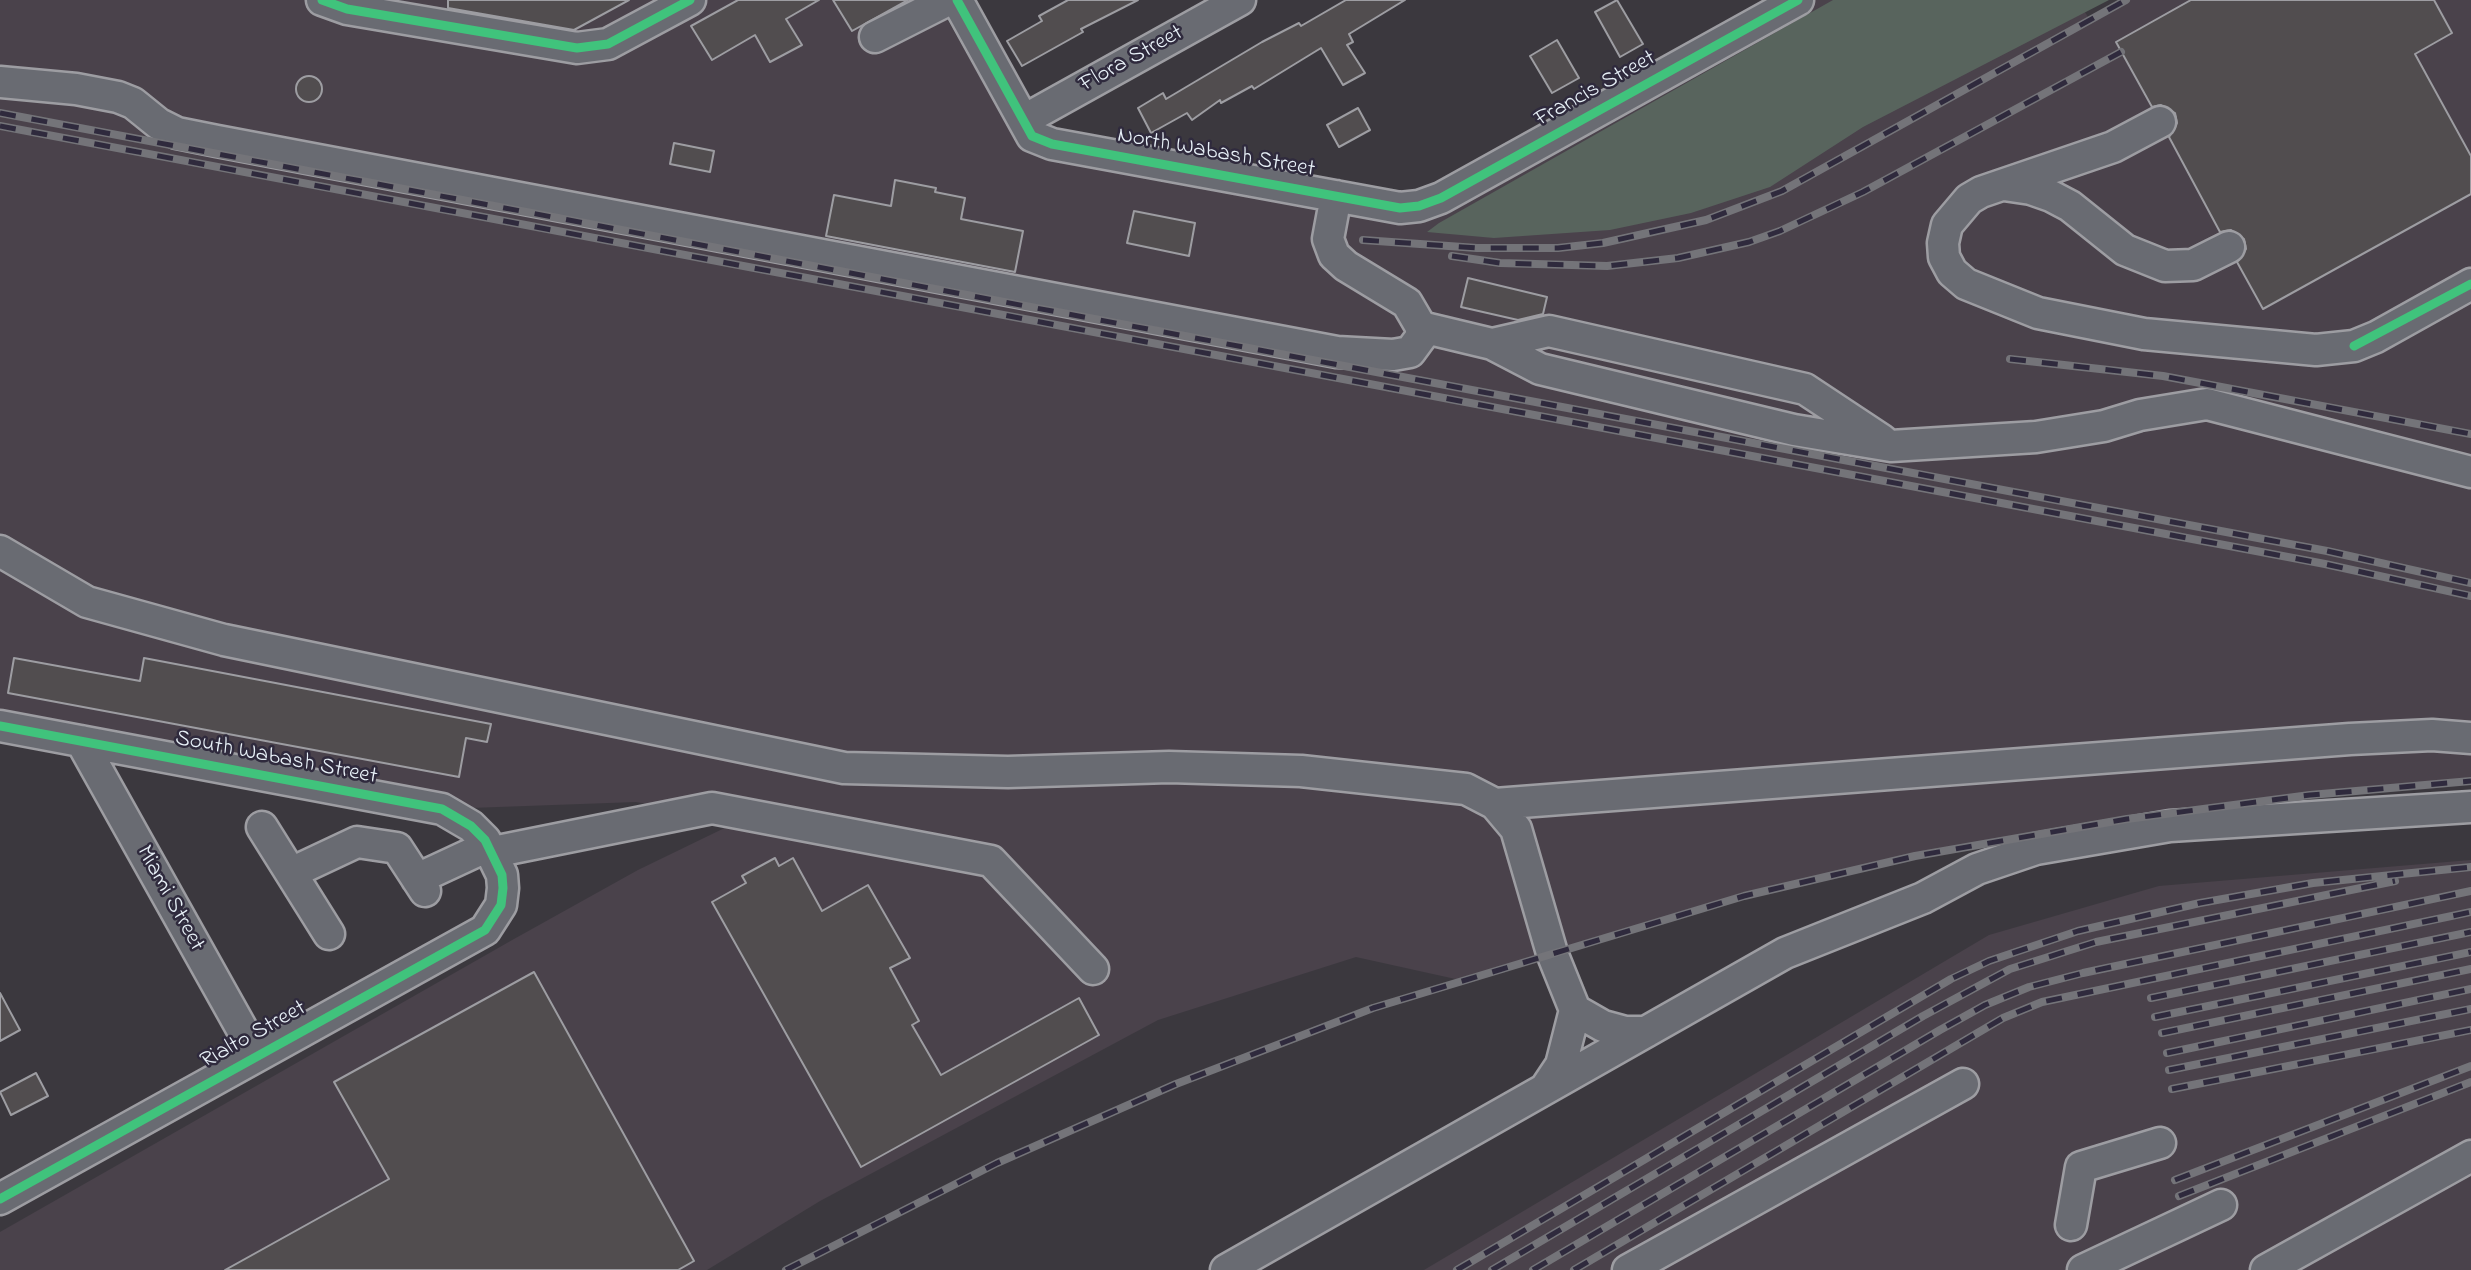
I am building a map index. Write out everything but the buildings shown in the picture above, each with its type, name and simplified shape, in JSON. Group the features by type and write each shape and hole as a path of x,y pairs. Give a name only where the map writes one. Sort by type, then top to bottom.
{"street":[{"path":"322,0 347,9 577,48 608,44 690,0"},
{"path":"875,37 948,0"},
{"name":"North Wabash Street","path":"957,0 1032,136 1052,144 1400,208 1411,207"},
{"name":"Flora Street","path":"1024,120 1240,0"},
{"name":"Francis Street","path":"1411,207 1441,198 1798,0"},
{"path":"0,82 76,89 118,97 133,103 159,124 177,133 1337,352 1393,355 1410,352 1421,337 1421,327 1407,303 1346,266 1334,255 1328,239 1336,196"},
{"path":"2160,122 2113,147 1969,200 1947,225 1942,243 1944,257 1952,272 1966,284 2038,313 2144,334 2316,350 2354,346 2471,284"},
{"path":"2004,185 2031,189 2051,196 2070,206 2125,250 2165,266 2193,265 2229,247"},
{"path":"1421,327 1492,344 1539,369 1794,429 1891,446 2036,437 2207,404 2471,472"},
{"path":"1492,344 1549,331 1805,388 1891,446"},
{"path":"0,551 87,602 225,640 844,768 1008,772 1169,767 1301,771 1466,789 1495,804 1516,829 1552,953 1575,1010 1569,1043 1561,1065 1545,1089"},
{"name":"South Wabash Street","path":"0,726 442,809 471,825 490,849 503,888"},
{"path":"1495,804 2350,739 2432,734 2471,738"},
{"name":"Miami Street","path":"81,741 257,1056"},
{"path":"1226,1270 1785,953 1923,898 1977,869 2035,849 2171,826 2471,807"},
{"path":"291,873 357,842 397,848 421,885 490,849 712,808 991,861 1093,970"},
{"path":"262,827 329,934"},
{"name":"Rialto Street","path":"2,1194 485,930 501,905 503,888"},
{"path":"1575,1010 1603,1026 1625,1032 1646,1032"},
{"path":"1628,1270 1963,1084"},
{"path":"2071,1225 2081,1167 2160,1143"},
{"path":"2266,1270 2471,1156"},
{"path":"2055,1196 2090,1268 2221,1205"}],"shaded area":[{"path":"0,0 304,0 347,9 313,0 936,0 1014,136 1411,207 1798,0 2077,0 2090,20 2126,0 2471,0 2471,781 2310,795 2181,811 1915,856 1744,896 1460,980 1356,957 1158,1020 820,1201 707,1270 0,1270 0,1232 638,870 739,821 636,802 442,809 0,726"},
{"path":"1833,0 2109,0 1863,127 1770,187 1691,213 1610,230 1494,238 1427,232 1439,223"},
{"path":"2471,860 2471,1270 1424,1270 1989,935 2159,886"}],"railway":[{"path":"1363,240 1477,248 1558,248 1603,243 1706,220 1782,191 2126,0"},
{"path":"1452,256 1500,263 1607,266 1678,258 1749,242 1780,231 1863,192 2121,52"},
{"path":"0,113 2327,551 2471,583"},
{"path":"0,126 2325,564 2471,596"},
{"path":"2010,359 2163,376 2471,434"},
{"path":"786,1270 997,1163 1176,1084 1373,1008 1744,896 1915,856 2127,819 2310,795 2471,781"},
{"path":"1457,1270 1951,979 1989,961 2078,931 2200,903 2313,883 2471,867"},
{"path":"1492,1270 1923,1016 2010,969 2096,942 2395,881"},
{"path":"1533,1270 1940,1030 1985,1005 2029,987 2083,973 2471,891"},
{"path":"1574,1270 2003,1018 2042,1002 2471,912"},
{"path":"2151,998 2471,932"},
{"path":"2155,1017 2471,952"},
{"path":"2162,1033 2471,969"},
{"path":"2167,1053 2471,989"},
{"path":"2169,1070 2471,1009"},
{"path":"2172,1089 2471,1030"},
{"path":"2175,1180 2471,1066"},
{"path":"2179,1196 2471,1082"}],"cycle path":[{"path":"322,0 347,9 577,48 608,44 690,0"},
{"path":"957,0 1032,136 1052,144 1400,208 1419,206 1441,198 1798,0"},
{"path":"2354,346 2471,284"},
{"path":"0,726 442,809 471,826 485,840 502,875 503,888 501,905 485,930 0,1199"}]}
